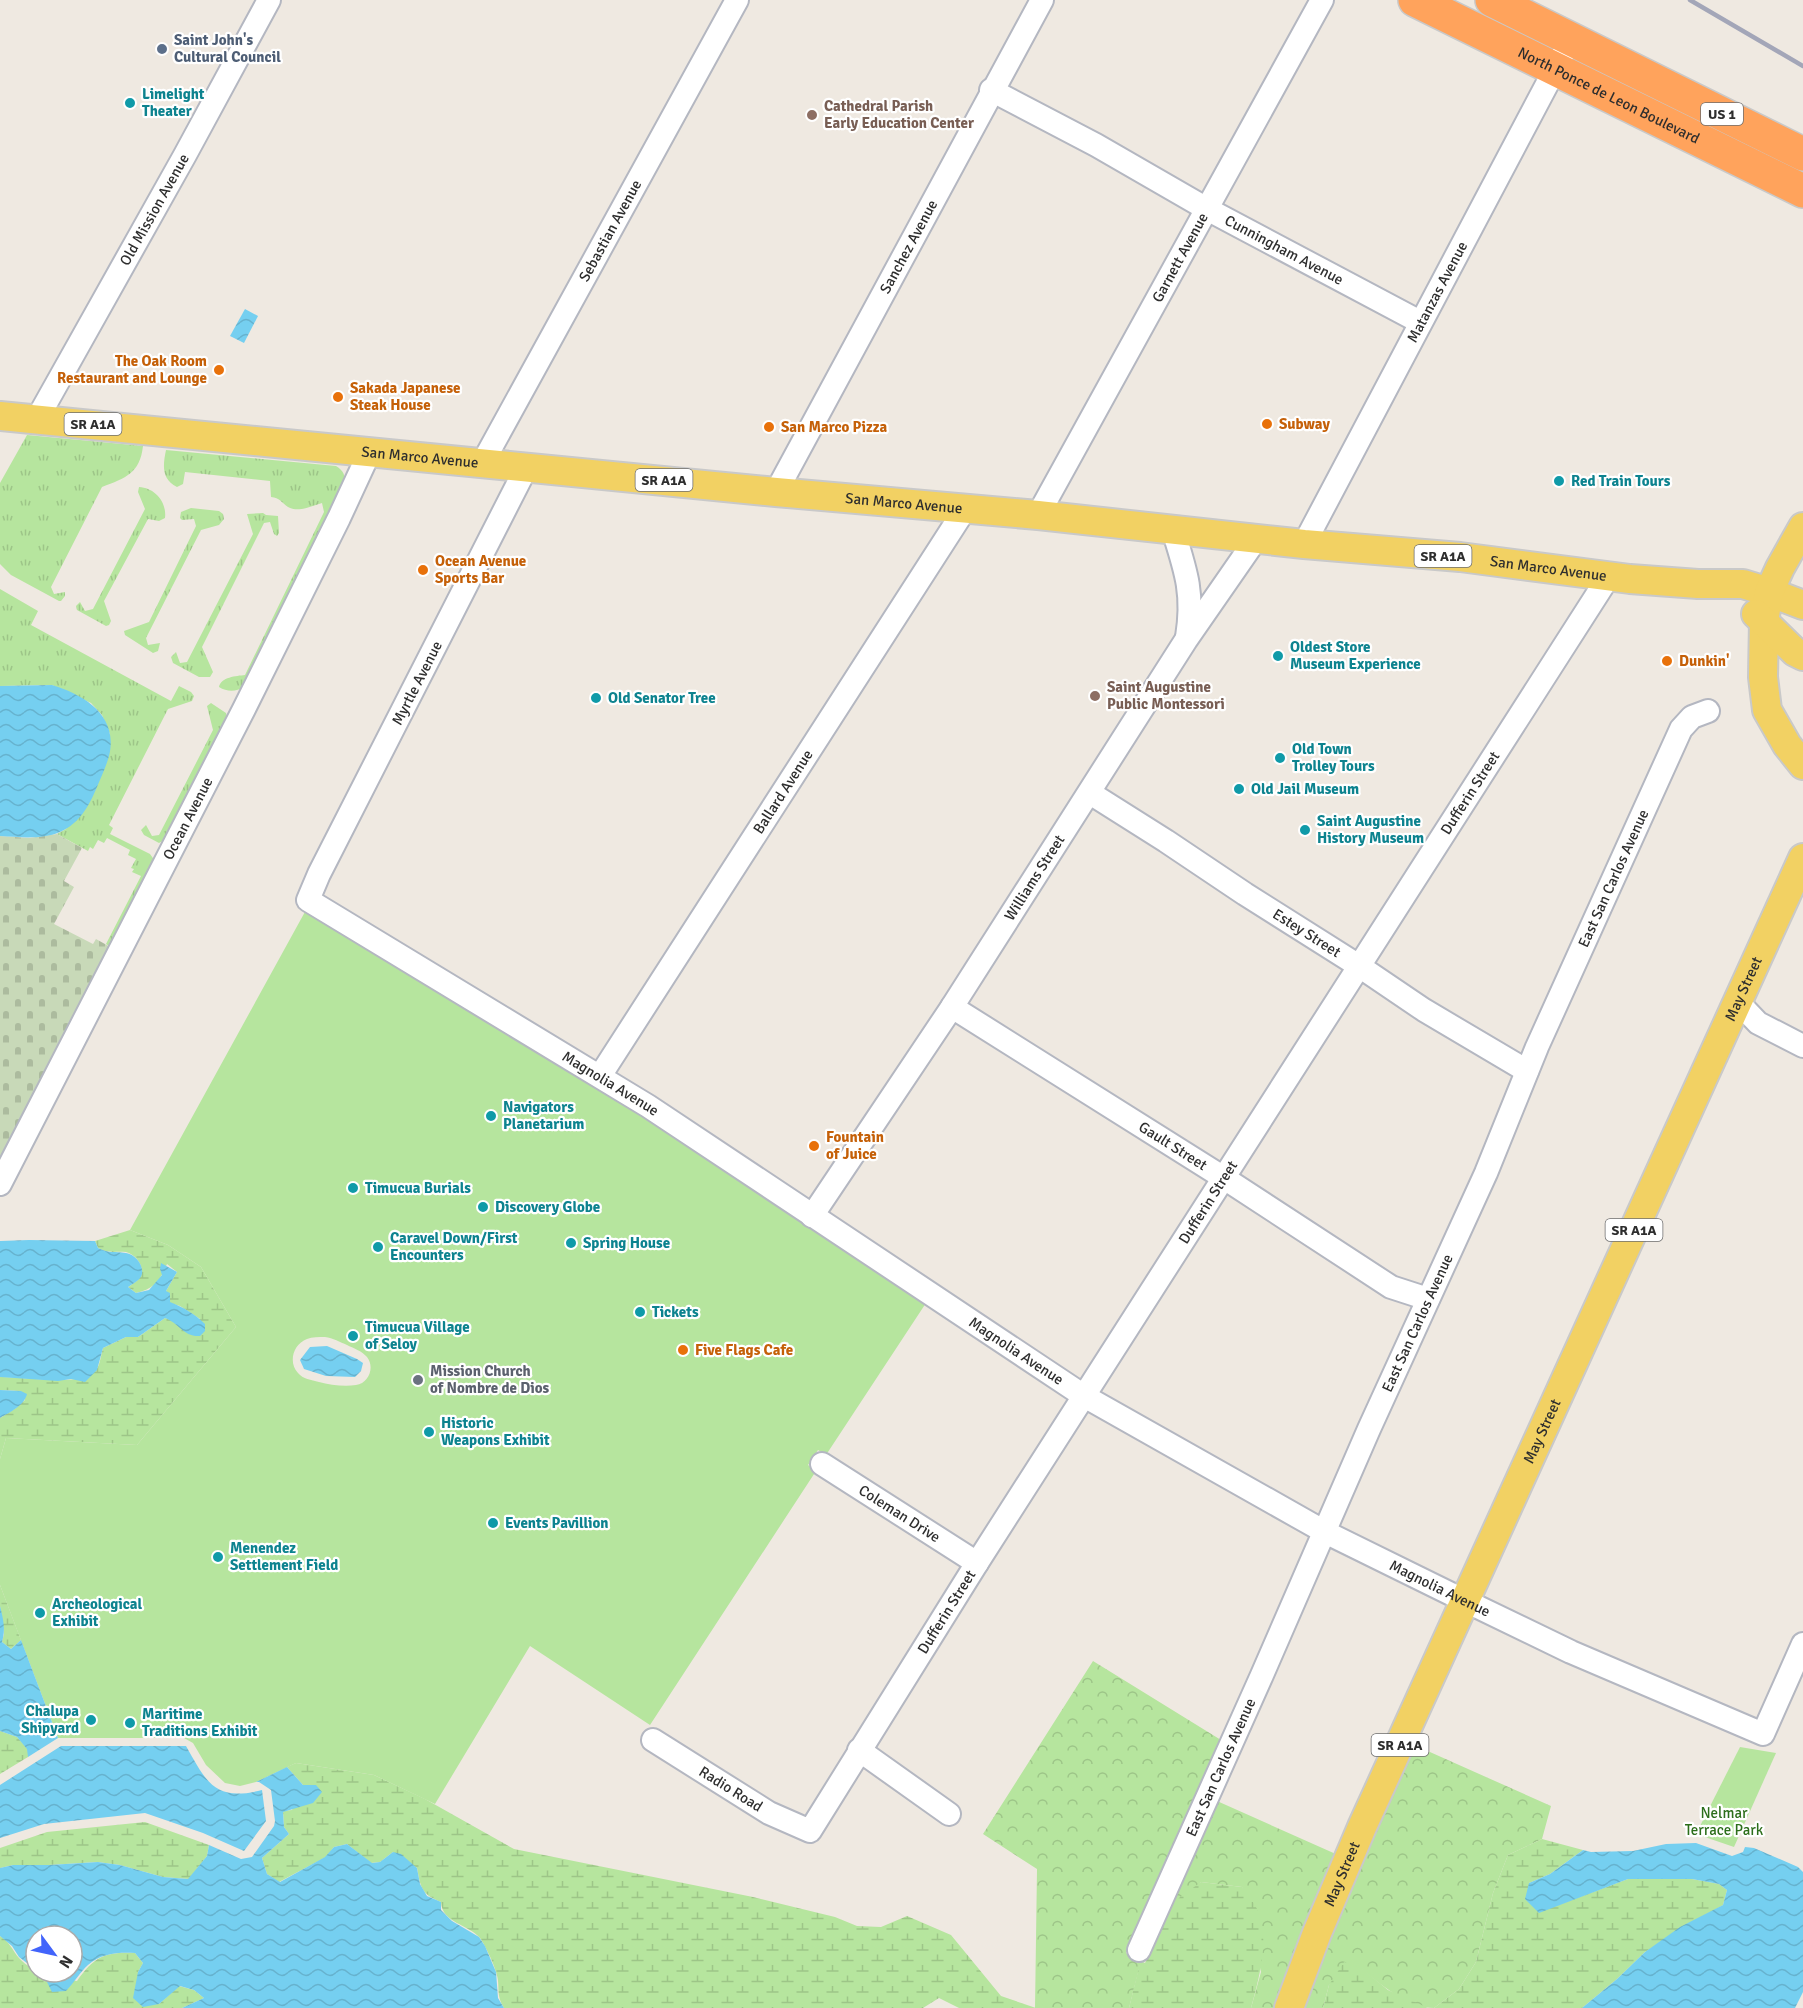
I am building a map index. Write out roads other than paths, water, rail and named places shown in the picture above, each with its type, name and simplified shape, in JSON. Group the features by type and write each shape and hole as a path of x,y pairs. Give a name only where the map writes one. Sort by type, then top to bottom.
{"highway":[{"name":"North Ponce de Leon Boulevard","path":"1415,0 1803,191"},
{"name":"US 1","path":"1492,0 1803,154"}],"main road":[{"name":"San Marco Avenue","path":"0,416 776,492 1038,515 1304,544 1460,557 1609,576 1698,584 1743,584 1803,605"},
{"path":"1803,527 1779,568 1769,592 1778,633 1763,677 1767,710 1791,739 1787,745 1803,765"},
{"path":"1698,584 1740,600 1778,633 1795,652 1803,656"},
{"name":"May Street","path":"1289,2008 1317,1933 1362,1827 1803,858"}],"street":[{"name":"Old Mission Avenue","path":"36,419 269,0"},
{"name":"Sebastian Avenue","path":"483,462 737,0"},
{"name":"Sanchez Avenue","path":"776,492 1041,0"},
{"name":"Garnett Avenue","path":"1038,515 1322,0"},
{"name":"Matanzas Avenue","path":"1304,544 1571,39"},
{"name":"Cunningham Avenue","path":"992,90 1206,209 1420,322"},
{"name":"Ocean Avenue","path":"0,1184 244,709 370,451"},
{"name":"Myrtle Avenue","path":"308,900 319,874 527,466"},
{"name":"Ballard Avenue","path":"600,1076 964,508"},
{"path":"1173,530 1191,596 1191,615 1186,640"},
{"name":"Williams Street","path":"812,1216 952,1007 1186,640 1256,539"},
{"name":"Dufferin Street","path":"810,1831 977,1563 1609,576"},
{"name":"East San Carlos Avenue","path":"1139,1950 1369,1429 1486,1173 1527,1071 1681,729 1692,717 1708,711"},
{"name":"Estey Street","path":"1090,793 1359,966 1424,1011 1527,1071"},
{"name":"Magnolia Avenue","path":"308,900 600,1076 1084,1396 1325,1532 1571,1652 1763,1734 1803,1644"},
{"path":"1738,1002 1758,1023 1803,1046"},
{"name":"Gault Street","path":"952,1007 1391,1287 1428,1299"},
{"name":"Coleman Drive","path":"822,1464 977,1563"},
{"name":"Radio Road","path":"653,1740 769,1813 810,1831"},
{"path":"859,1750 949,1814"}],"water":[{"path":"245,309 258,316 244,343 230,336"},
{"path":"52,685 76,695 97,709 109,729 111,742 109,756 94,794 73,824 53,835 0,836 0,686"},
{"path":"0,1241 95,1241 98,1248 102,1250 130,1254 139,1262 142,1270 140,1278 128,1287 136,1293 149,1290 162,1275 161,1263 177,1272 166,1291 170,1293 170,1302 197,1317 205,1324 205,1331 200,1336 194,1336 165,1318 138,1337 126,1337 103,1348 97,1370 85,1382 71,1379 58,1381 0,1377"},
{"path":"327,1346 363,1363 361,1371 355,1377 326,1376 304,1369 300,1360 310,1347"},
{"path":"0,1390 21,1391 27,1394 20,1405 0,1418"},
{"path":"0,1606 4,1628 2,1642 11,1649 21,1640 58,1738 28,1757 27,1749 17,1737 0,1731"},
{"path":"61,1746 186,1746 200,1770 214,1786 233,1793 262,1790 266,1821 244,1851 203,1833 145,1813 44,1824 0,1838 0,1785"},
{"path":"287,1767 303,1785 316,1785 322,1792 313,1803 283,1812 284,1827 289,1834 262,1858 267,1874 280,1882 325,1857 334,1847 347,1844 372,1863 380,1862 393,1852 401,1854 417,1868 420,1884 427,1896 441,1902 441,1910 452,1921 479,1937 496,1972 498,1998 504,2008 182,2008 204,1998 194,1990 180,1986 159,2004 143,2007 133,1998 138,1972 143,1963 135,1953 105,1956 93,1961 84,1969 84,1924 24,1924 24,1961 0,1936 0,1868 13,1865 98,1862 120,1865 163,1877 188,1879 207,1856 209,1845 241,1859 252,1857 274,1826 275,1821 271,1790 256,1782"},
{"path":"1696,1843 1732,1856 1743,1852 1745,1847 1754,1848 1798,1867 1803,1872 1803,1992 1795,2008 1582,2008 1645,1952 1680,1927 1723,1905 1727,1890 1719,1884 1692,1879 1628,1879 1539,1913 1525,1899 1529,1883 1550,1874 1583,1850 1591,1852 1633,1851 1666,1844"},
{"path":"48,1984 72,1984 66,1991 52,1992"}],"railway":[{"path":"1690,0 1803,66"}],"place":[{"name":"Saint John's Cultural Council","path":"162,49"},
{"name":"Limelight Theater","path":"130,103"},
{"name":"Cathedral Parish Early Education Center","path":"812,115"},
{"name":"The Oak Room Restaurant and Lounge","path":"219,370"},
{"name":"Sakada Japanese Steak House","path":"338,397"},
{"name":"Subway","path":"1267,424"},
{"name":"San Marco Pizza","path":"769,427"},
{"name":"Red Train Tours","path":"1559,481"},
{"name":"Ocean Avenue Sports Bar","path":"423,570"},
{"name":"Oldest Store Museum Experience","path":"1278,656"},
{"name":"Dunkin'","path":"1667,661"},
{"name":"Saint Augustine Public Montessori","path":"1095,696"},
{"name":"Old Senator Tree","path":"596,698"},
{"name":"Old Town Trolley Tours","path":"1280,758"},
{"name":"Old Jail Museum","path":"1239,789"},
{"name":"Saint Augustine History Museum","path":"1305,830"},
{"name":"Navigators Planetarium","path":"491,1116"},
{"name":"Fountain of Juice","path":"814,1146"},
{"name":"Timucua Burials","path":"353,1188"},
{"name":"Discovery Globe","path":"483,1207"},
{"name":"Spring House","path":"571,1243"},
{"name":"Caravel Down/First Encounters","path":"378,1247"},
{"name":"Tickets","path":"640,1312"},
{"name":"Timucua Village of Seloy","path":"353,1336"},
{"name":"Five Flags Cafe","path":"683,1350"},
{"name":"Mission Church of Nombre de Dios","path":"418,1380"},
{"name":"Historic Weapons Exhibit","path":"429,1432"},
{"name":"Events Pavillion","path":"493,1523"},
{"name":"Menendez Settlement Field","path":"218,1557"},
{"name":"Archeological Exhibit","path":"40,1613"},
{"name":"Chalupa Shipyard","path":"91,1720"},
{"name":"Maritime Traditions Exhibit","path":"130,1723"}],"park label":[{"name":"Nelmar Terrace Park","path":"1724,1822"}]}
